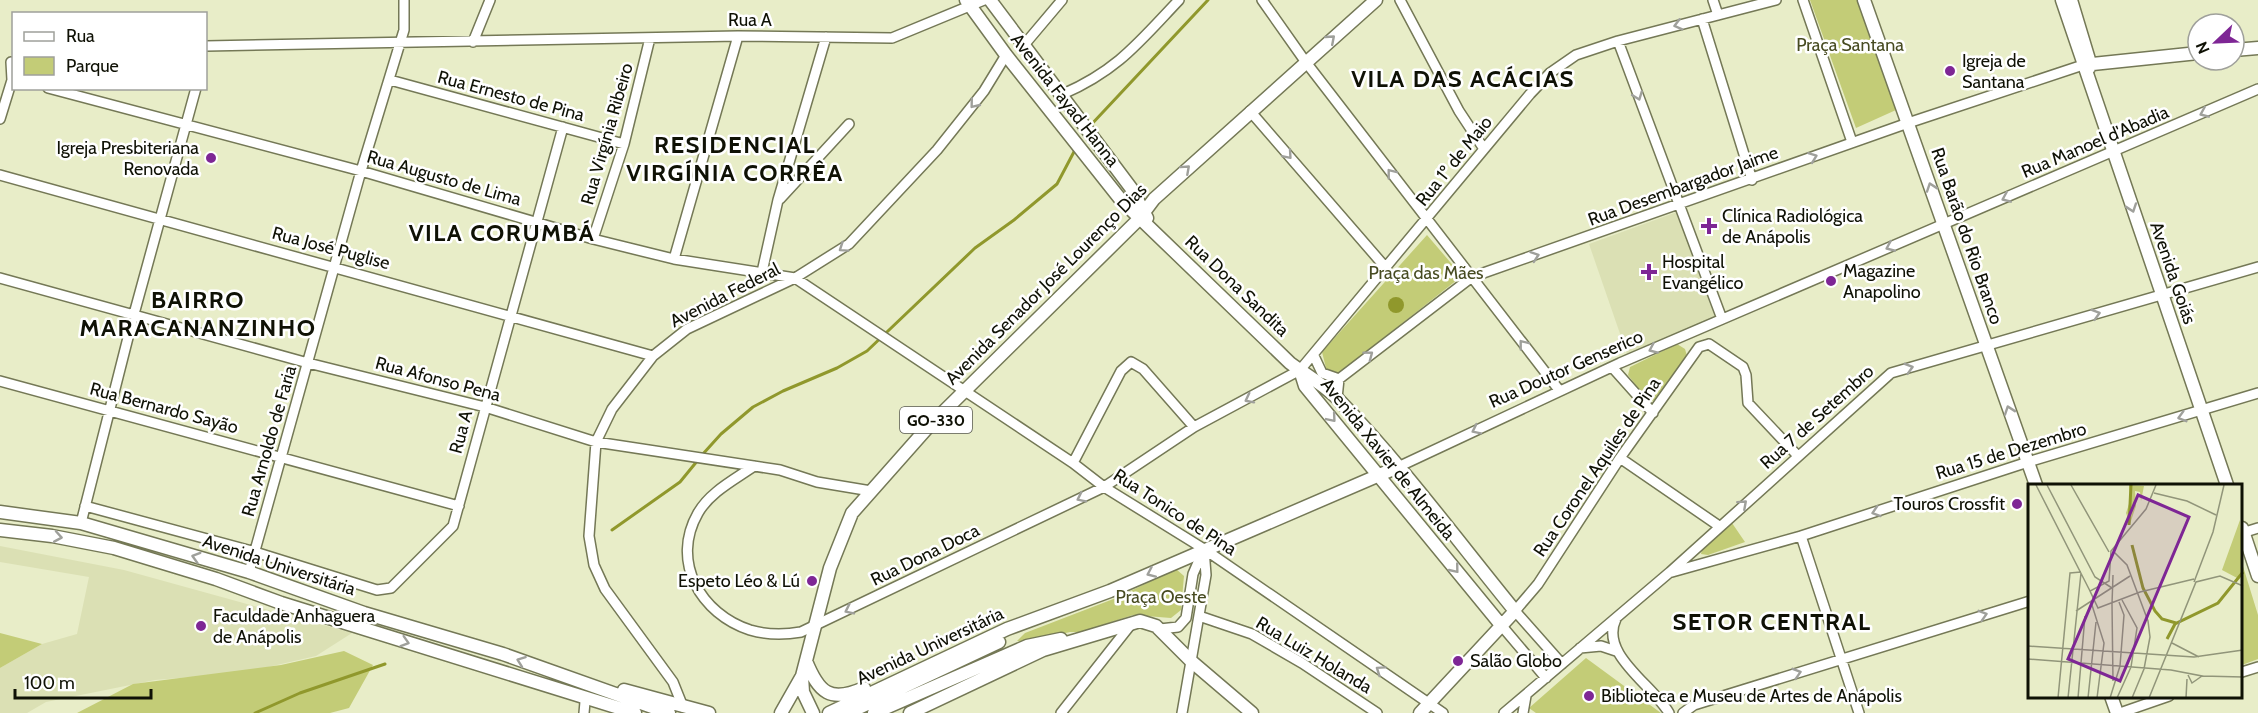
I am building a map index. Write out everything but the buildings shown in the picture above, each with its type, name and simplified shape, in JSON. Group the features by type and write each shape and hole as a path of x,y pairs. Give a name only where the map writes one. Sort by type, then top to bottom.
{"main road":[{"name":"Avenida Fayad Hanna","path":"990,0 1093,136 1142,215"},
{"name":"Rua Barão do Rio Branco","path":"1864,0 2036,484"},
{"name":"Avenida Goiás","path":"2062,0 2087,66"},
{"name":"Avenida Goiás","path":"2071,0 2087,66 2113,153 2227,484"},
{"name":"Avenida Senador José Lourenço Dias","path":"781,713 802,676 830,568 852,513 929,426 1142,215 1154,199 1370,2"},
{"name":"Avenida Fayad Hanna","path":"969,3 1006,55 1082,152 1142,215"},
{"path":"2087,66 2186,54"},
{"name":"Rua Dona Sandita","path":"1142,215 1150,226 1300,370"},
{"name":"Avenida Xavier de Almeida","path":"1300,370 1314,378 1337,398 1398,467 1515,611"},
{"name":"Avenida Xavier de Almeida","path":"1300,370 1305,386 1501,625"},
{"name":"Rua Doutor Genserico","path":"1204,549 1398,467"},
{"name":"Avenida Universitária","path":"0,512 81,523 249,572 375,616 503,654 669,713"},
{"name":"Avenida Universitária","path":"0,530 52,536 114,548 216,579 281,603 369,631 635,713"},
{"path":"2243,534 2258,576"},
{"name":"Avenida Universitária","path":"829,713 976,643 1047,613 1110,591 1204,549"},
{"path":"1420,713 1515,611"},
{"name":"Avenida Universitária","path":"848,713 1009,637 1047,613"},
{"path":"369,631 375,616"},
{"name":"Avenida Universitária","path":"910,713 1043,650 1132,623 1146,622 1160,629"},
{"path":"1160,629 1191,661 1252,713"},
{"name":"Avenida Universitária","path":"874,713 1027,646 1045,640 1077,639"},
{"path":"806,661 821,688 830,694 846,695 937,654 976,643"},
{"name":"Avenida Senador José Lourenço Dias","path":"802,676 803,692 812,713"},
{"name":"Avenida Universitária","path":"576,681 605,684 709,713"},
{"name":"Avenida Universitária","path":"561,689 585,708 609,713"},
{"path":"2112,698 2118,713"},
{"path":"781,713 794,709 812,713"}],"street":[{"name":"Rua Arnoldo de Faria","path":"249,572 361,171 404,30 404,0"},
{"path":"474,42 489,0"},
{"name":"Rua A","path":"207,46 738,36 892,38 969,3 984,0"},
{"path":"1024,45 1062,0"},
{"path":"1063,94 1096,79 1121,62 1179,0"},
{"path":"1262,0 1305,61 1559,390"},
{"path":"1400,0 1459,111 1484,149"},
{"path":"1713,0 1718,15"},
{"name":"Rua 1º de Maio","path":"1300,370 1550,73 1576,55 1618,41 1718,15 1755,2 1776,0"},
{"path":"1803,0 1852,142"},
{"path":"1702,19 1752,180"},
{"path":"674,259 738,36"},
{"path":"762,272 778,200 826,37"},
{"name":"Rua Virgínia Ribeiro","path":"593,239 624,144 650,38"},
{"path":"1618,41 1719,320 1708,332 1709,344 1743,367 1746,375 1748,403 1798,456"},
{"name":"Avenida Federal","path":"683,707 673,682 605,590 594,565 589,536 596,442 612,409 653,356 687,329 795,278 849,244 920,170 984,91 1006,55"},
{"path":"0,63 12,62"},
{"name":"Rua Desembargador Jaime","path":"1339,379 1472,277 1679,206 1852,142 2087,66"},
{"name":"Rua Ernesto de Pina","path":"390,80 624,144"},
{"path":"0,119 12,83"},
{"name":"Rua Manoel d'Abadia","path":"1944,225 2258,89"},
{"name":"Rua Augusto de Lima","path":"56,90 361,171 593,239 674,259 795,278 890,340"},
{"path":"81,523 108,411 195,90"},
{"path":"1250,111 1386,268"},
{"path":"778,200 849,124"},
{"name":"Rua A","path":"85,506 255,552 377,590 391,588 453,526 509,316 563,127"},
{"name":"Rua José Puglise","path":"0,175 653,356"},
{"name":"Rua Doutor Genserico","path":"1398,467 1559,390 1944,225"},
{"name":"Rua 7 de Setembro","path":"1504,713 1670,572 1891,373 2258,267"},
{"name":"Rua Afonso Pena","path":"0,278 308,363 485,407 596,442 780,470 816,482 871,491"},
{"path":"1684,335 1692,342 1694,354"},
{"name":"Rua Tonico de Pina","path":"890,340 1073,463 1104,487 1204,549 1443,713"},
{"name":"Rua Coronel Aquiles de Pina","path":"1515,611 1538,584 1620,458 1699,347 1709,344"},
{"path":"1314,356 1322,373 1339,379 1337,398"},
{"path":"1073,463 1121,371 1131,362 1143,369 1194,427"},
{"path":"1612,367 1653,413"},
{"name":"Rua Dona Doca","path":"754,466 712,495 698,513 690,533 687,554 690,574 697,591 709,606 723,617 750,630 789,634 813,627 1104,487 1194,427 1300,370"},
{"name":"Rua Bernardo Sayão","path":"0,381 459,506"},
{"name":"Rua 15 de Dezembro","path":"1670,572 1801,536 2028,462 2258,393"},
{"path":"1620,458 1719,526"},
{"path":"151,544 154,525"},
{"path":"2243,531 2258,528"},
{"path":"1801,536 1859,713"},
{"path":"1182,713 1206,575 1204,549"},
{"path":"1160,629 1174,628 1184,621 1193,574 1204,549"},
{"path":"1683,713 1694,705 2028,602"},
{"name":"Avenida Xavier de Almeida","path":"1515,611 1562,664"},
{"path":"1622,612 1612,631 1616,651 1669,713"},
{"name":"Rua Luiz Holanda","path":"1198,616 1252,634 1302,663 1377,713"},
{"path":"1061,713 1132,623"},
{"name":"Avenida Xavier de Almeida","path":"1501,625 1546,678"},
{"path":"1580,648 1601,646 1616,651"},
{"path":"2243,671 2258,667"},
{"path":"1523,713 1526,696"},
{"path":"2118,713 2163,698"}],"shaded area":[{"name":"Hospital Evangélico","path":"1677,212 1715,318 1627,354 1589,244"},
{"path":"1396,297 1402,299 1404,305 1402,311 1396,313 1390,311 1388,305 1390,299"},
{"name":"Faculdade Anhaguera de Anápolis","path":"0,546 124,570 352,633 316,656 242,673 155,680 46,702 27,713 0,713 0,668 42,644 77,634 89,577 0,562"}],"green space":[{"name":"Praça Santana","path":"1810,0 1858,0 1896,110 1856,128"},
{"name":"Praça das Mães","path":"1427,235 1462,276 1343,370 1337,374 1327,372 1322,352"},
{"path":"1677,344 1685,349 1687,356 1655,400 1649,402 1628,375 1630,367"},
{"path":"1732,523 1745,542 1708,555 1701,554 1703,545"},
{"path":"2243,566 2258,615 2258,659 2243,665"},
{"name":"Praça Oeste","path":"1176,569 1184,576 1181,610 1171,618 1133,615 1081,632 1070,632 1028,642 1017,641 1025,633 1116,598"},
{"path":"0,633 42,644 0,668"},
{"path":"344,651 373,665 349,708 330,713 77,713 133,684 281,665"},
{"path":"1586,658 1661,713 1536,713 1529,708"}],"waterway":[{"path":"1089,127 1208,0"},
{"path":"702,455 721,434 753,407 783,391 837,368 867,351 975,248 1014,220 1057,184 1076,148"},
{"path":"612,530 680,482 698,460"},
{"path":"255,713 300,693 385,664"}],"place":[{"name":"Igreja de Santana","path":"1950,71"},
{"name":"Igreja Presbiteriana Renovada","path":"211,158"},
{"name":"Clínica Radiológica de Anápolis","path":"1709,226"},
{"name":"Hospital Evangélico","path":"1649,272"},
{"name":"Magazine Anapolino","path":"1831,281"},
{"name":"Touros Crossfit","path":"2017,504"},
{"name":"Espeto Léo & Lú","path":"812,581"},
{"name":"Faculdade Anhaguera de Anápolis","path":"201,626"},
{"name":"Salão Globo","path":"1458,661"},
{"name":"Biblioteca e Museu de Artes de Anápolis","path":"1589,696"}],"district":[{"name":"VILA DAS ACÁCIAS","path":"1463,78"},
{"name":"RESIDENCIAL VIRGÍNIA CORRÊA","path":"735,158"},
{"name":"VILA CORUMBÁ","path":"502,232"},
{"name":"BAIRRO MARACANANZINHO","path":"198,313"},
{"name":"SETOR CENTRAL","path":"1772,621"}]}
